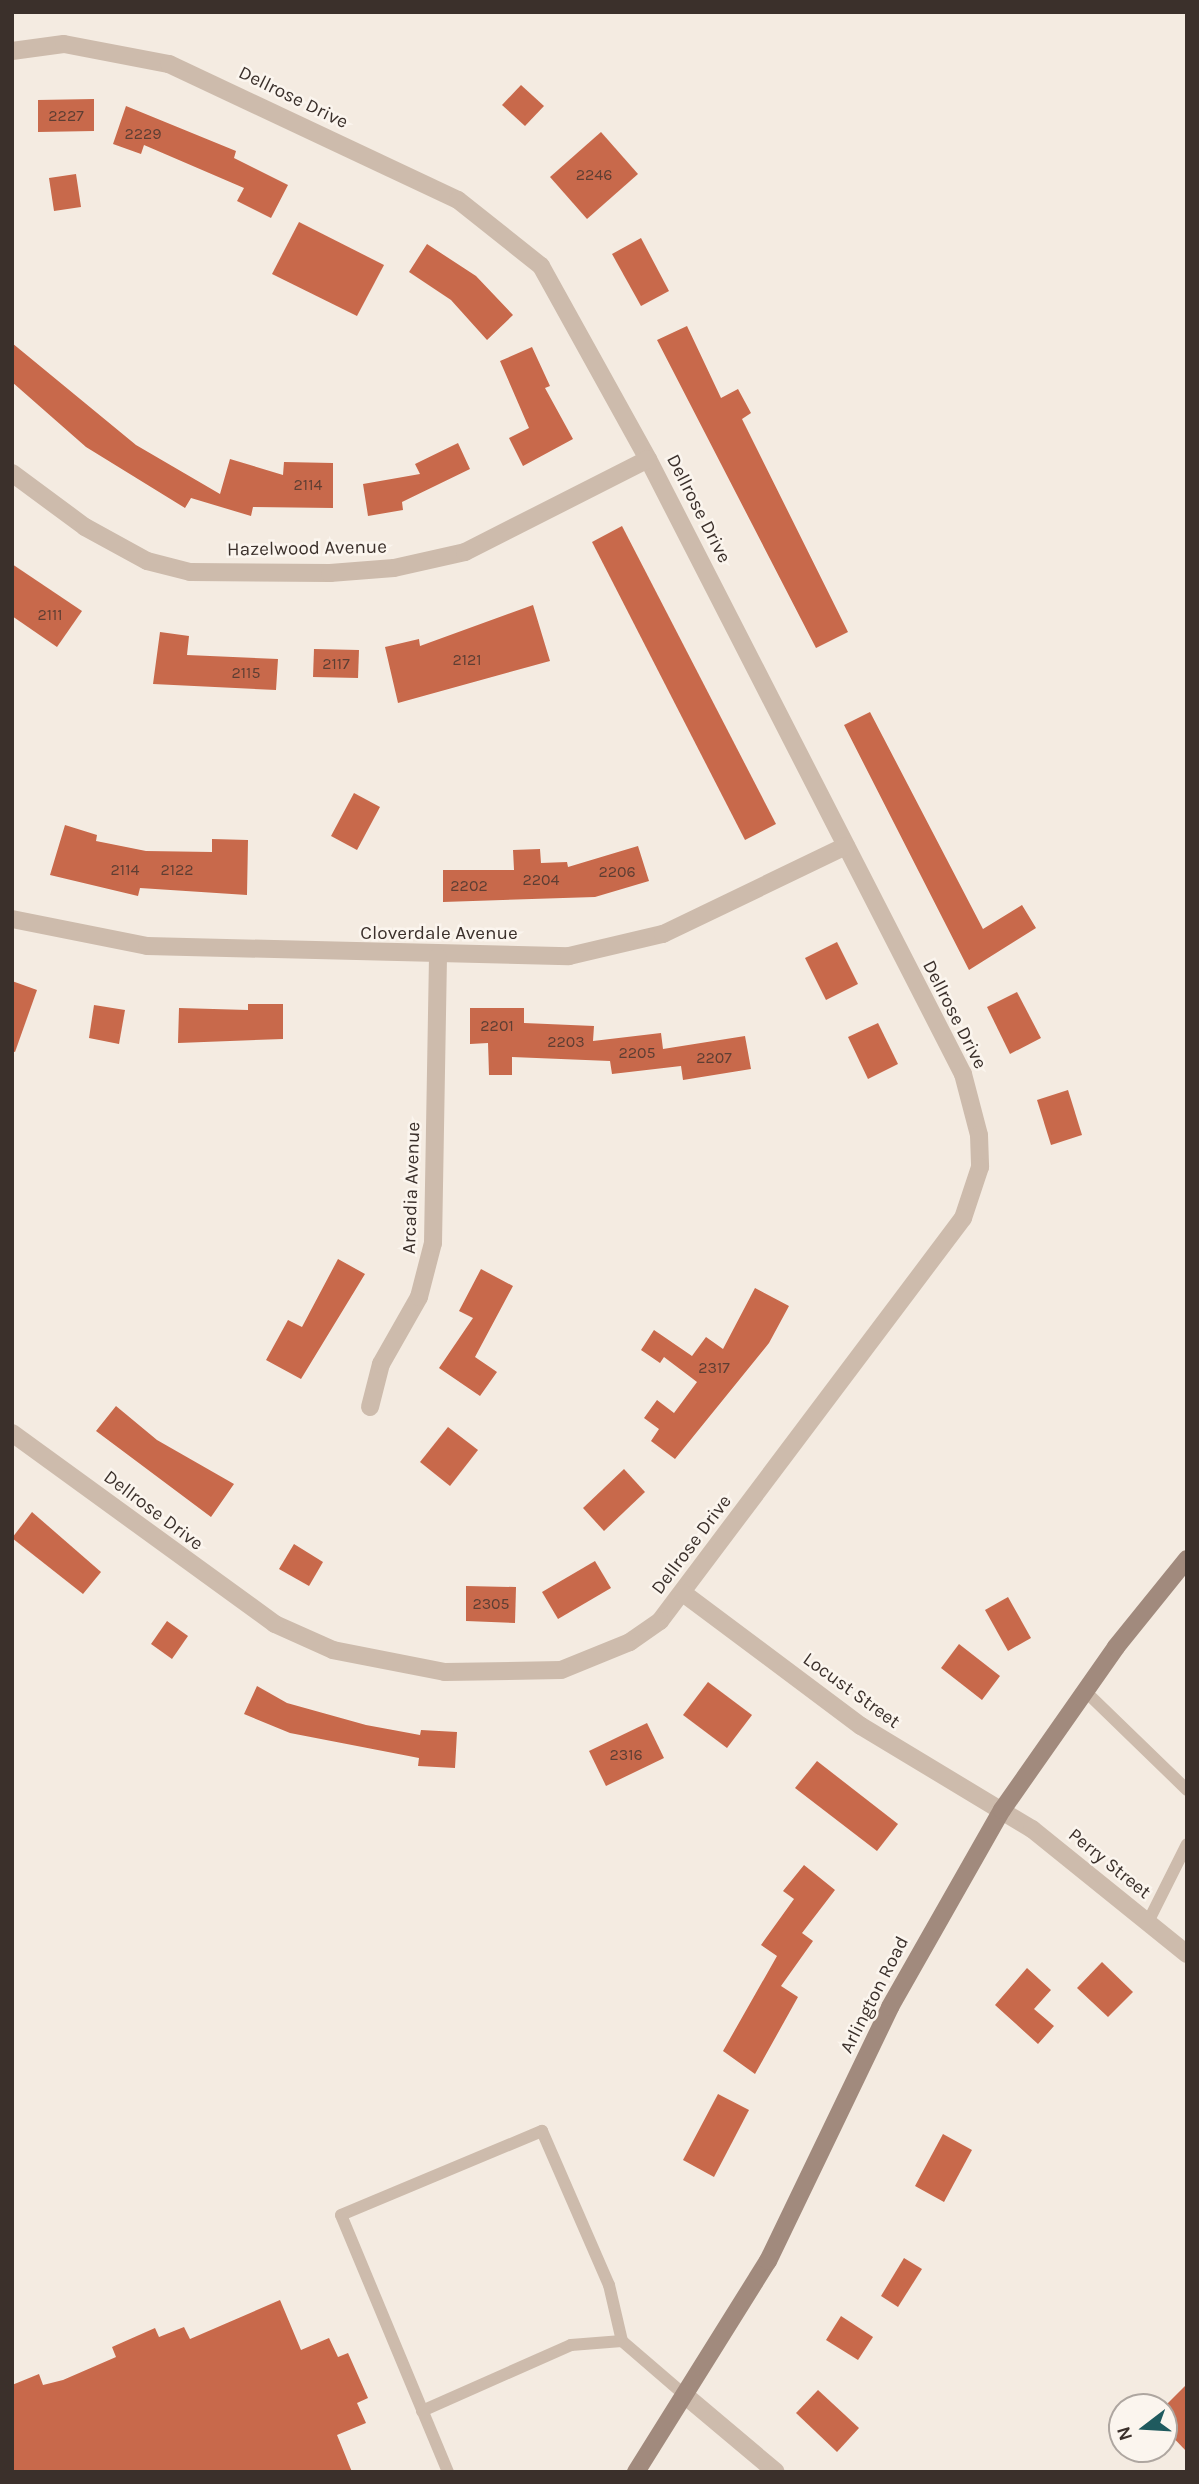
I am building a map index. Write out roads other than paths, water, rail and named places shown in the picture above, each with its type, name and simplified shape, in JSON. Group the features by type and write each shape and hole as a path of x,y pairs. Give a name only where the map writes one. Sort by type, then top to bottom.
{"main road":[{"name":"Arlington Road","path":"636,2472 687,2397 768,2261 890,2007 1002,1810 1085,1691 1187,1559"}],"street":[{"name":"Dellrose Drive","path":"12,51 64,44 169,64 458,200 495,224 541,266 565,301 648,459 963,1074 979,1135 980,1167 963,1219 660,1621 630,1642 561,1670 467,1674 357,1657 275,1624 12,1433"},
{"name":"Hazelwood Avenue","path":"12,473 85,527 147,561 190,572 331,573 394,568 465,552 648,459"},
{"name":"Cloverdale Avenue","path":"12,919 66,935 147,946 438,957 569,956 625,947 846,846"},
{"name":"Arcadia Avenue","path":"370,1407 381,1364 419,1297 433,1243 438,957"},
{"name":"Locust Street","path":"683,1593 861,1726 1002,1810"},
{"name":"Perry Street","path":"1002,1810 1187,1954"},
{"path":"687,2397 776,2472"}],"lane":[{"path":"1085,1691 1187,1790"},
{"path":"1148,1922 1187,1844"},
{"path":"448,2472 341,2215 542,2131 609,2285 622,2341 687,2397"},
{"path":"422,2411 571,2345 622,2341"}]}
